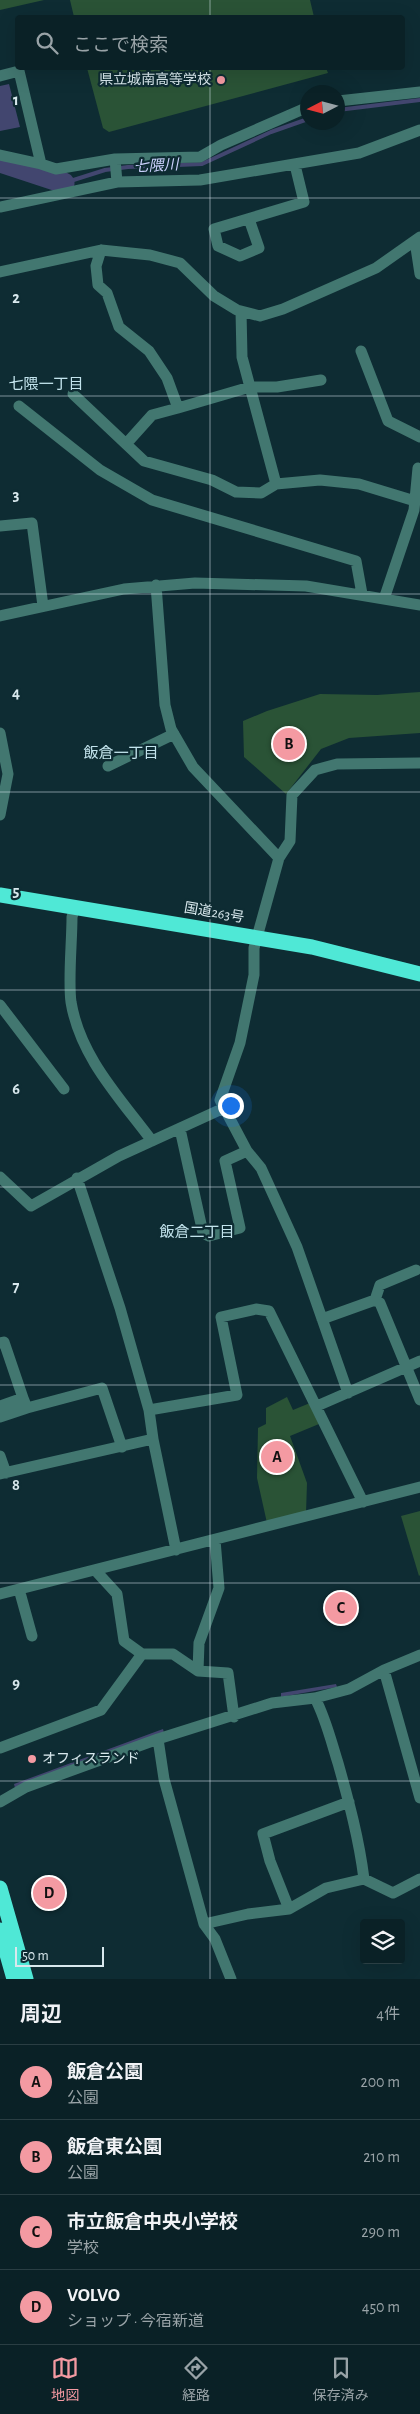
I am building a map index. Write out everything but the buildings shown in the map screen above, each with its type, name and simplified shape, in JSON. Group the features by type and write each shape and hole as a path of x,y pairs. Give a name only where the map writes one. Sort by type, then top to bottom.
{"highway":[{"name":"国道263号","path":"0,895 312,947 420,974"},
{"path":"0,1888 26,1979"},
{"path":"0,1930 14,1979"}],"street":[{"path":"0,76 19,71 41,164"},
{"path":"345,100 420,92"},
{"path":"0,207 116,170 200,157 220,145 300,110"},
{"path":"0,155 56,169 116,170 200,180 358,153 420,130"},
{"path":"249,219 304,202 295,165"},
{"path":"418,239 420,274"},
{"path":"0,272 101,250 150,254 180,263 214,296 241,311 260,316 283,309 376,268 418,239"},
{"path":"101,250 96,266 98,285 107,293 119,326 149,351 168,378 178,408"},
{"path":"241,311 242,357 276,484"},
{"path":"361,351 388,420 420,437"},
{"path":"126,444 152,415 250,387 277,387 320,380"},
{"path":"73,394 144,461 212,480 236,492 261,493 276,484 320,480 359,484 415,501"},
{"path":"19,406 100,470 152,500 356,561 362,594"},
{"path":"384,599 414,510 419,467"},
{"path":"0,526 32,523 43,606"},
{"path":"0,616 124,589 195,583 306,586 420,605"},
{"path":"156,585 164,705 174,734 193,767 279,858"},
{"path":"0,733 4,777 0,814"},
{"path":"108,766 174,734"},
{"path":"348,1394 297,1247 261,1168 247,1152 220,1100 240,1044 252,984 257,937 279,858 290,841 292,795 315,770 337,764 420,763"},
{"path":"75,907 72,917 71,1001 79,1032 92,1061 152,1141"},
{"path":"0,1005 64,1089"},
{"path":"0,1177 31,1206 76,1178 224,1108"},
{"path":"180,1130 203,1233 209,1236 240,1228 225,1162 247,1152"},
{"path":"76,1178 120,1308 149,1410 153,1439 176,1550"},
{"path":"375,1300 380,1285 416,1270"},
{"path":"322,1319 375,1300"},
{"path":"375,1300 380,1303 420,1400"},
{"path":"149,1410 237,1395 221,1317 256,1309 269,1311 363,1502"},
{"path":"0,1343 4,1342 25,1403"},
{"path":"317,1406 420,1361"},
{"path":"0,1406 102,1388 122,1447"},
{"path":"0,1417 25,1403"},
{"path":"0,1456 3,1473 153,1439"},
{"path":"0,1594 420,1487"},
{"path":"198,1671 199,1644 219,1588 215,1540"},
{"path":"95,1570 117,1594 124,1641 142,1654 173,1654 198,1671 228,1673 234,1716"},
{"path":"19,1589 32,1636"},
{"path":"0,1748 102,1710 142,1654"},
{"path":"0,1802 26,1787 158,1739 272,1703 315,1698 349,1689 384,1670 420,1655"},
{"path":"384,1670 416,1771 420,1798"},
{"path":"315,1698 324,1715 349,1802 360,1845 364,1879"},
{"path":"158,1739 164,1779 204,1924 215,1939 231,1979"},
{"path":"289,1909 270,1861 263,1834 349,1802"},
{"path":"204,1924 248,1914 289,1909 326,1888 364,1879 393,1893 420,1879"}],"green space":[{"path":"0,0 44,0 0,10"},
{"path":"70,0 310,0 314,15 74,15"},
{"path":"88,70 327,70 328,73 109,132 103,128"},
{"path":"420,692 420,733 349,738 321,749 286,794 244,757 243,721 267,711 320,694 377,695"},
{"path":"287,1397 293,1410 310,1403 319,1424 290,1436 307,1483 306,1513 267,1523 257,1478 258,1428 266,1424 266,1408"},
{"path":"420,1511 420,1575 419,1576 401,1516"}],"water":[{"path":"9,84 20,127 0,131 0,86"},
{"path":"336,1684 337,1687 281,1697 281,1693"},
{"path":"163,1729 164,1733 15,1788 14,1784"}],"waterway":[{"name":"七隈川","path":"345,109 420,100"},
{"name":"七隈川","path":"64,183 105,170 128,167 202,164 271,132 300,122"},
{"name":"七隈川","path":"0,162 64,183"}],"place":[{"name":"県立城南高等学校","path":"221,80"},
{"name":"飯倉東公園","path":"289,744"},
{"name":"飯倉公園","path":"277,1457"},
{"name":"市立飯倉中央小学校","path":"341,1608"},
{"name":"オフィスランド","path":"32,1759"},
{"name":"VOLVO","path":"49,1893"}],"district":[{"name":"七隈一丁目","path":"46,384"},
{"name":"飯倉一丁目","path":"121,753"},
{"name":"飯倉二丁目","path":"197,1232"}]}
